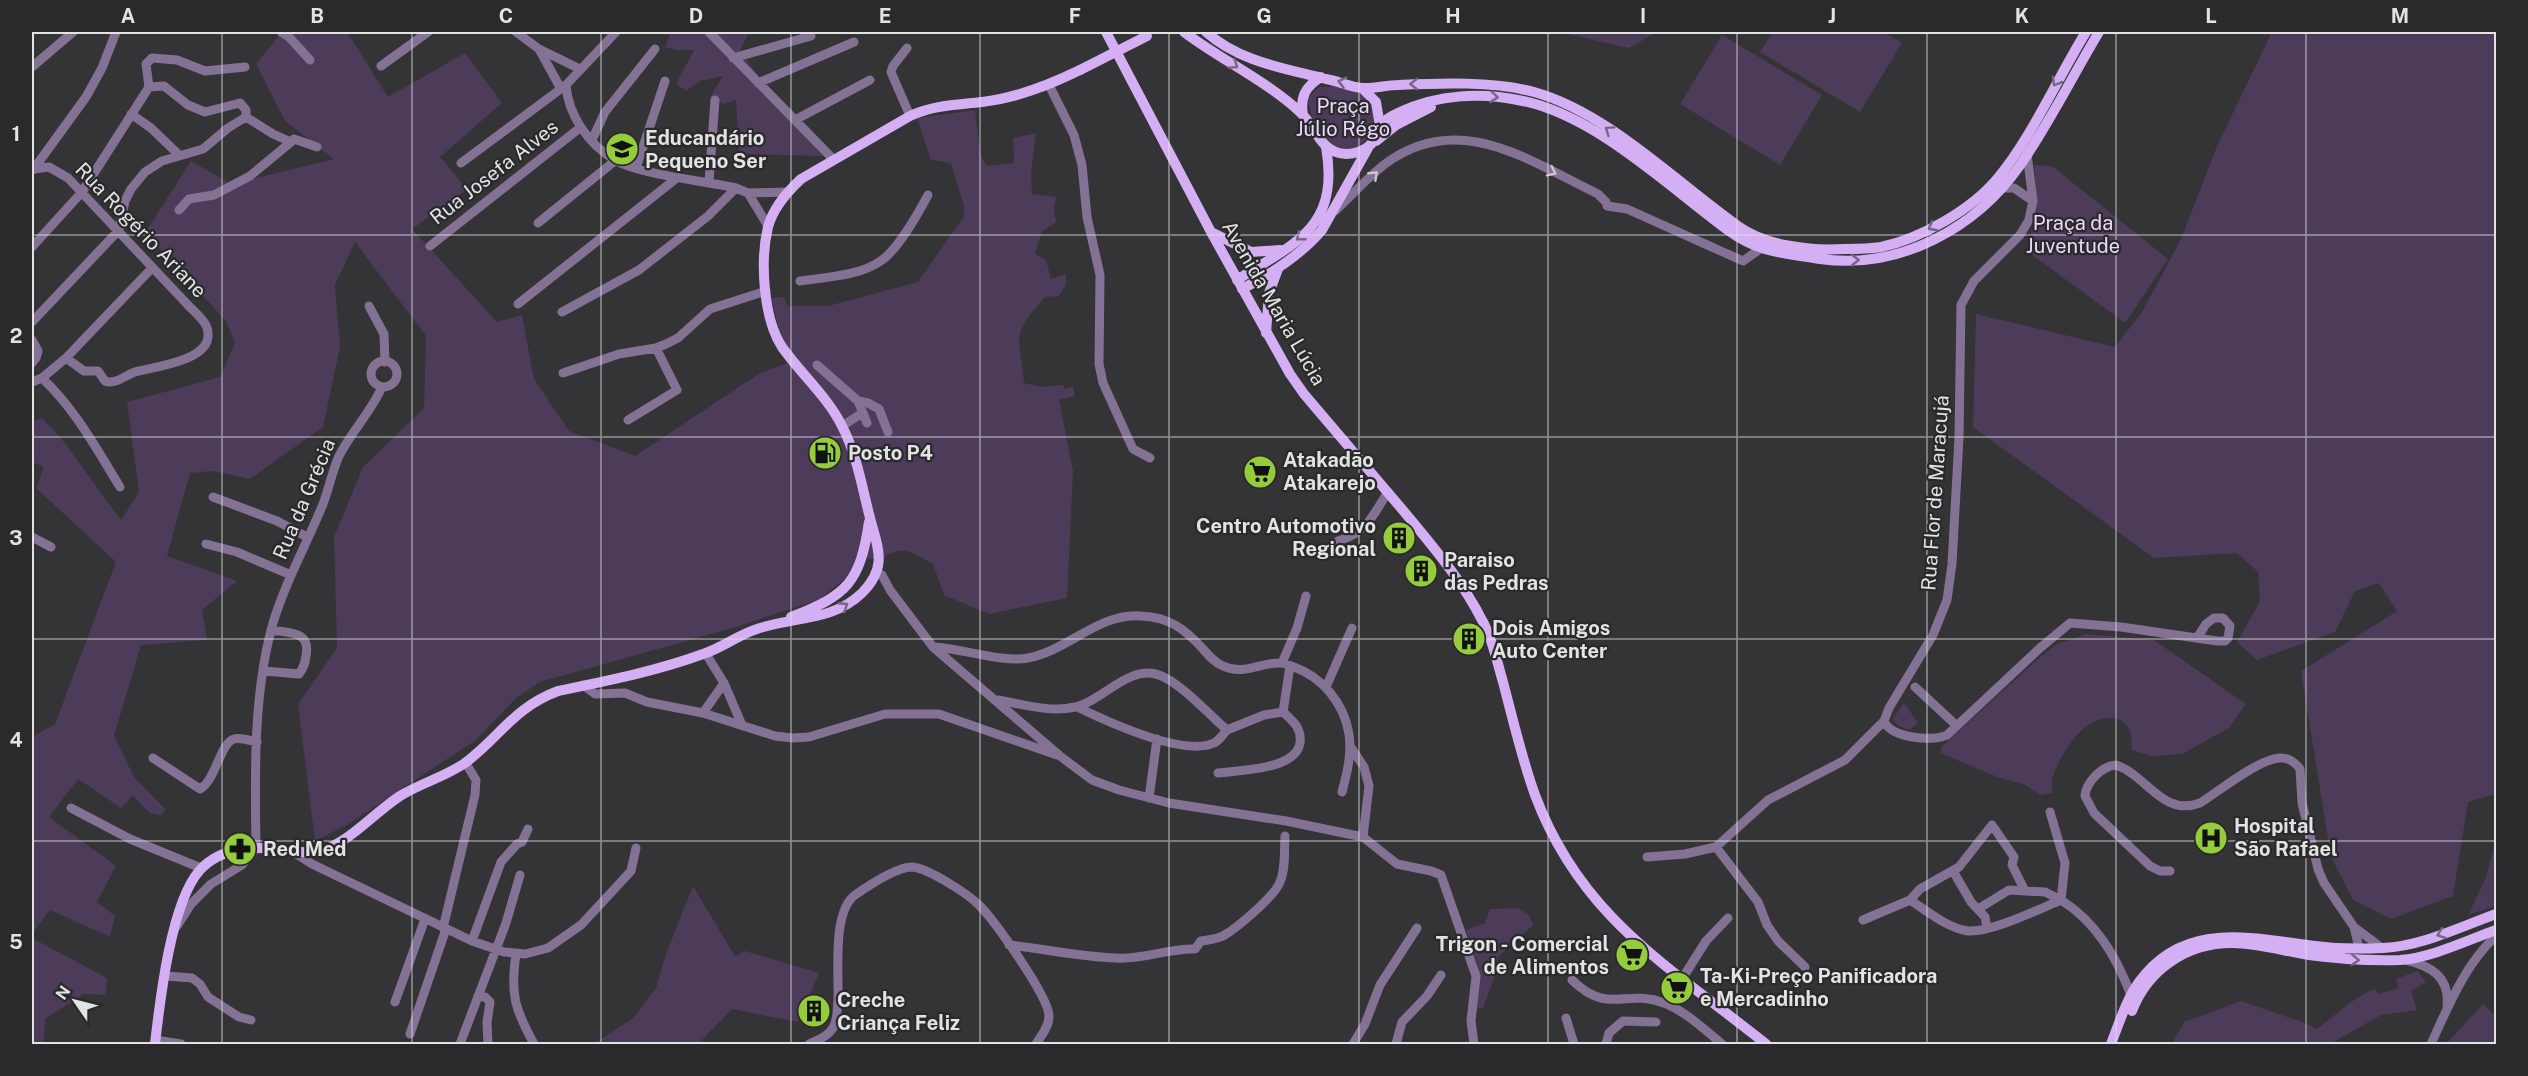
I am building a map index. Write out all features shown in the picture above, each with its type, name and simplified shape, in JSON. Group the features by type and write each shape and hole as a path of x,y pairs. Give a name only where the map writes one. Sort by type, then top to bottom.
{"main road":[{"name":"Avenida Maria Lúcia","path":"1106,32 1266,333 1304,394 1456,576 1484,624 1493,646 1534,793 1542,814 1583,886 1610,918 1682,979 1766,1044"},
{"path":"1183,32 1303,115 1326,147 1330,180 1321,214 1308,230 1240,284"},
{"path":"1206,32 1220,43 1251,59 1362,88 1445,84 1507,87 1556,99 1600,124 1743,229 1781,244 1827,250 1879,247 1931,229 1992,184 2023,140 2086,32"},
{"path":"1240,284 1279,268 1315,238 1331,215 1380,126 1401,111 1433,100 1457,96 1524,101 1573,119 1645,166 1731,232 1758,248 1830,260 1874,260 1893,256 1925,244 1956,228 1988,203 2027,154 2099,32"},
{"path":"155,1042 173,932 183,898 201,865 233,850 256,848 293,852 320,851 336,844 400,797 465,762 529,704 558,691 706,654 756,629 834,613 862,592 877,573 880,559 852,451 842,426 828,403 781,345 768,311 764,261 768,226 776,208 801,179 927,108 1002,99 1049,85 1152,34"},
{"path":"1303,115 1302,98 1305,92 1321,77"},
{"path":"1362,88 1376,102 1380,126"},
{"path":"1326,147 1343,154 1370,146 1396,124 1457,96"},
{"path":"1211,232 1251,252 1283,250"},
{"path":"1266,333 1269,293 1279,268"},
{"path":"768,626 817,607 842,592 859,568 865,550 870,517"},
{"path":"2111,1044 2131,995 2147,971 2180,947 2207,938 2247,936 2326,947 2382,948 2412,944 2496,914"},
{"path":"2119,1044 2136,1002 2148,981 2166,964 2201,947 2231,943 2351,960 2404,959 2447,948 2496,930"}],"street":[{"path":"32,67 74,32"},
{"path":"33,171 86,98 102,68 116,32"},
{"path":"281,32 289,37 310,60"},
{"path":"381,66 428,32"},
{"path":"516,32 539,49 580,69"},
{"path":"709,32 833,159"},
{"path":"461,163 563,87 611,33"},
{"path":"733,57 811,36"},
{"path":"758,83 854,42"},
{"path":"907,48 891,72 910,116"},
{"path":"539,49 563,87 581,127 592,140 616,160 636,168 736,188 748,193 788,192"},
{"path":"592,140 605,112 655,49"},
{"path":"32,247 82,192 149,87 146,64 152,58 177,60 205,71 245,67"},
{"path":"795,120 870,80"},
{"path":"636,168 665,81"},
{"path":"1049,85 1074,135 1082,165 1086,217 1100,275 1099,364 1103,383 1133,449 1150,458"},
{"path":"149,87 164,86 188,105 205,112 240,103 246,110 246,117"},
{"path":"709,182 715,100"},
{"path":"131,114 151,128 179,155"},
{"path":"246,117 291,142"},
{"path":"32,322 119,230 125,201 138,180 154,166 179,155 203,149 228,128 246,117"},
{"name":"Rua Josefa Alves","path":"430,246 581,127"},
{"path":"1331,215 1385,164 1412,148 1433,141 1453,138 1478,141 1513,153 1598,194 1607,206 1627,209 1743,261 1748,260 1758,248"},
{"path":"179,210 189,199 214,195 250,176 294,139 317,147"},
{"path":"2027,154 2033,201"},
{"path":"538,223 616,160"},
{"name":"Rua Rogério Ariane","path":"33,171 49,167 56,169 82,192 206,325 208,338 199,351 190,357 130,374 110,383 98,371 84,371 66,358"},
{"path":"518,304 678,177"},
{"path":"562,312 639,270 708,216 736,188"},
{"path":"2001,188 2014,188 2033,201"},
{"path":"748,193 768,226"},
{"path":"800,281 845,273 881,262 909,228 928,195"},
{"name":"Rua Flor de Maracujá","path":"1716,847 1768,800 1845,760 1884,721 1888,708 1933,635 1947,600 1951,581 1959,438 1961,305 1974,281 2025,228 2033,201"},
{"path":"32,382 42,378 66,358 152,268"},
{"path":"563,374 619,354 656,348 678,338 710,309 766,291"},
{"path":"369,306 384,334 385,362"},
{"path":"32,340 38,351 32,363"},
{"path":"628,420 677,390 656,348"},
{"path":"385,362 393,365 397,376 390,386 382,387 375,383 372,375 375,366 385,362"},
{"path":"817,365 858,401 868,403 879,410 888,432"},
{"path":"42,378 59,393 81,423 120,487"},
{"name":"Rua da Grécia","path":"256,848 257,742 264,671 272,630 291,575 323,502 339,456 375,404 382,387"},
{"path":"858,401 861,414 867,423"},
{"path":"842,426 861,414"},
{"path":"1338,541 1362,531 1388,492"},
{"path":"213,498 277,521 307,537"},
{"path":"32,537 51,546"},
{"path":"206,544 237,552 291,575"},
{"path":"877,573 882,575 890,590 933,647 998,700 1060,756 1092,780 1149,798 1190,807 1286,821 1363,837 1397,864 1435,872 1443,879 1476,976 1471,1021 1474,1044"},
{"path":"1283,712 1286,664 1306,596"},
{"path":"933,647 955,648 1007,658 1028,658 1058,647 1104,621 1116,617 1141,616 1178,625 1213,660 1233,670 1286,664 1311,675 1326,687 1349,731 1349,763 1342,792"},
{"path":"1884,721 1896,732 1927,739 1940,738 1957,726 2070,623 2121,627 2198,638"},
{"path":"1326,687 1352,628"},
{"path":"264,671 299,674 305,665 306,641 301,635 272,630"},
{"path":"706,654 724,683 742,725"},
{"path":"625,693 636,672"},
{"path":"998,700 1060,709 1077,707 1124,680 1157,674 1172,683 1227,730"},
{"path":"703,713 724,683"},
{"path":"584,686 595,694 625,693 647,702 703,713 775,736 793,738 816,735 885,714 939,714 1060,756"},
{"path":"1915,687 1957,726"},
{"path":"1077,707 1112,723 1158,739 1195,746 1214,743 1227,730 1264,716 1283,712"},
{"path":"1218,773 1284,762 1297,753 1300,744 1300,730 1283,712"},
{"path":"153,758 200,789 210,780 229,742 236,738 257,742"},
{"path":"1149,798 1158,739"},
{"path":"1350,745 1364,767 1369,786 1363,837"},
{"path":"2170,871 2160,871 2150,866 2094,813 2085,796 2090,782 2105,768 2116,765 2127,770 2167,801 2177,806 2190,807 2263,763 2283,757 2291,760 2300,770 2302,803 2318,869 2324,883 2354,927 2382,948"},
{"path":"410,1034 445,929 475,795 476,780 465,762"},
{"path":"71,808 130,839 201,865 220,876"},
{"path":"2050,812 2065,863 2061,900"},
{"path":"1863,920 1912,897 1953,871 1965,861 1992,825 2013,856 2012,865 2025,891"},
{"path":"472,941 501,862 517,844 522,842 528,829"},
{"path":"1009,945 1117,958 1142,957 1166,951 1195,949 1201,941 1213,940 1233,929 1273,893 1281,880 1285,836"},
{"path":"1647,857 1685,854 1716,847 1758,902 1767,925 1778,941 1805,968"},
{"path":"173,932 191,904 220,876 242,865 256,848"},
{"path":"293,852 312,864 472,941 495,950 529,954 548,948 575,929 631,871 636,848"},
{"path":"809,1044 825,1037 836,1022 840,932 845,908 853,896 906,868 920,869 977,903 1009,945 1047,1008 1048,1022 1036,1044"},
{"path":"1953,871 1971,902 1985,917 1987,928"},
{"path":"460,1044 486,980 516,894 520,875"},
{"path":"1978,909 2009,890 2045,892 2061,900 2082,916 2103,940 2123,974 2131,995"},
{"path":"1912,897 1952,926 1969,931 1987,928 2061,900"},
{"path":"1682,979 1706,942 1728,918"},
{"path":"395,1002 425,919"},
{"path":"2354,927 2359,948"},
{"path":"1353,1044 1365,1024 1380,985 1417,928"},
{"path":"2431,1044 2447,1008 2475,962 2496,936"},
{"path":"516,954 512,987 518,1010 534,1044"},
{"path":"2404,959 2422,964 2438,974 2447,989 2447,1008"},
{"path":"1396,1044 1402,1022 1427,996 1441,975"},
{"path":"166,976 192,978 208,997 239,1017 251,1020"},
{"path":"1572,980 1584,992 1600,999 1642,998 1666,1004 1722,1044"},
{"path":"478,996 490,1002 487,1022 488,1044"},
{"path":"1566,1018 1574,1044"},
{"path":"1606,1044 1609,1033 1623,1021 1656,1022"},
{"path":"155,1042 181,1044"}],"green space":[{"path":"282,32 347,32 388,97 465,53 502,103 440,157 467,189 412,229 497,322 522,315 534,379 569,431 635,456 760,373 788,363 771,298 784,297 788,306 828,306 918,282 964,216 964,206 951,163 931,160 917,118 975,110 980,151 986,166 1014,163 1013,138 1036,133 1031,174 1032,194 1056,197 1054,209 1056,222 1042,231 1035,254 1046,260 1051,279 1066,274 1066,285 1059,296 1045,297 1034,310 1021,329 1019,345 1024,383 1041,387 1064,385 1065,389 1073,386 1075,396 1059,400 1073,471 1067,598 989,614 944,595 933,564 912,553 895,552 880,560 859,557 847,577 820,599 736,627 540,682 516,698 476,740 347,825 315,841 298,704 337,648 334,537 363,467 424,408 426,336 355,242 335,285 340,347 323,427 250,479 213,471 190,473 167,556 237,581 202,610 207,640 141,645 114,736 134,777 165,809 162,815 149,812 133,795 121,808 78,779 49,817 116,866 97,902 115,916 110,937 50,910 32,934 32,737 55,724 116,562 36,488 44,467 32,462 32,422 42,418 61,438 121,520 139,492 127,402 220,377 235,343 226,321 145,233 191,161 231,184 334,159 285,121 256,64"},
{"path":"671,32 749,32 740,50 788,118 823,156 739,154 736,100 724,104 710,97 723,76 700,81 686,91 676,84 694,50 665,47"},
{"path":"1559,32 1657,32 1629,48"},
{"path":"1773,32 1883,32 1902,43 1860,112 1760,52"},
{"path":"2272,32 2496,32 2496,794 2468,802 2453,896 2391,919 2353,900 2331,857 2301,671 2397,611 2379,583 2355,591 2335,632 2257,660 2237,642 2260,601 2258,572 2237,553 2154,558 1973,427 1976,314 2115,347 2142,312 2181,239 2217,146"},
{"path":"1722,35 1822,95 1780,165 1680,104"},
{"name":"Praça Júlio Régo","path":"1339,86 1365,97 1375,111 1370,133 1353,149 1338,149 1324,139 1314,122 1309,105 1309,97 1319,87"},
{"name":"Praça da Juventude","path":"2034,165 2052,166 2168,259 2125,323 2027,251 2037,206"},
{"path":"2086,634 2154,640 2246,704 2229,728 2182,754 2152,756 2132,750 2130,731 2121,720 2108,718 2093,722 2078,734 2062,756 2052,778 2052,793 2040,795 2024,784 2000,778 1940,753 1941,747 2039,658 2057,644"},
{"path":"1904,703 1918,723 1909,730 1892,720"},
{"path":"2496,840 2496,906 2468,915 2485,880"},
{"path":"693,886 735,956 745,951 819,973 798,1022 732,1009 698,1044 594,1044 633,1018 656,988 666,954"},
{"path":"1517,908 1529,915 1533,925 1498,957 1498,967 1483,1008 1476,1009 1479,968 1466,930 1485,923 1490,909"},
{"path":"32,938 107,978 106,995 84,994 45,1019 44,1044 32,1044"},
{"path":"2417,971 2426,982 2411,991 2417,1010 2381,1015 2330,1044 2172,1044 2184,1022 2241,1001 2317,1029 2359,997 2375,989 2378,994 2399,988 2396,979"},
{"path":"2483,1004 2496,1017 2496,1043 2446,1044"}],"place":[{"name":"Educandário Pequeno Ser","path":"622,149"},
{"name":"Posto P4","path":"825,453"},
{"name":"Atakadão Atakarejo","path":"1260,472"},
{"name":"Centro Automotivo Regional","path":"1399,538"},
{"name":"Paraiso das Pedras","path":"1421,571"},
{"name":"Dois Amigos Auto Center","path":"1469,639"},
{"name":"Hospital São Rafael","path":"2211,838"},
{"name":"Red Med","path":"240,849"},
{"name":"Trigon - Comercial de Alimentos","path":"1632,955"},
{"name":"Ta-Ki-Preço Panificadora e Mercadinho","path":"1677,988"},
{"name":"Creche Criança Feliz","path":"814,1011"}]}
